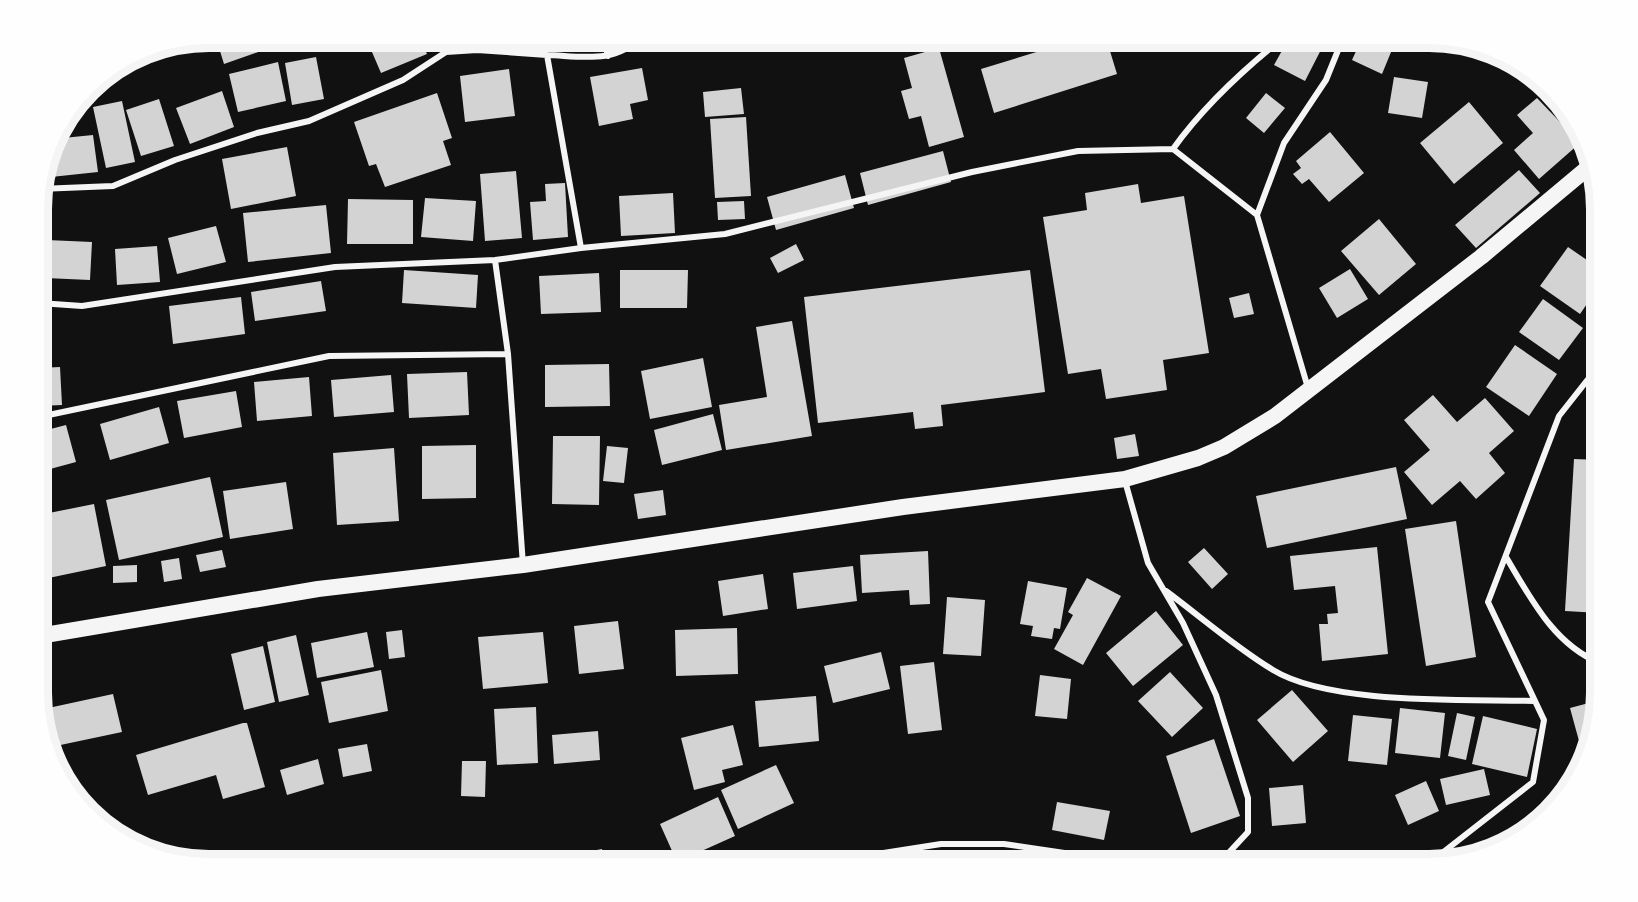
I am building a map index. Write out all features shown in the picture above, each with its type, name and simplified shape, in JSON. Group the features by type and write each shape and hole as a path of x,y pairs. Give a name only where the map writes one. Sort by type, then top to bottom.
{"highway":[{"path":"48,634 318,589 523,566 903,507 1125,479 1198,458 1224,447 1275,416 1481,257 1586,170"}],"street":[{"path":"606,48 608,56"},
{"path":"49,189 113,186 185,157 257,133 309,121 403,80 446,52 477,50 547,56 608,56 630,48"},
{"path":"1173,149 1189,127 1224,91 1272,48"},
{"path":"1257,215 1284,143 1326,80 1338,48"},
{"path":"547,56 581,248"},
{"path":"48,304 82,306 335,267 495,260 581,248 725,234 972,172 1078,151 1173,149 1257,215 1308,389"},
{"path":"495,260 508,354 523,566"},
{"path":"48,415 329,356 508,354"},
{"path":"1441,854 1533,782 1544,720 1488,602 1559,416 1590,377"},
{"path":"1125,479 1148,563 1183,623 1216,695 1248,798 1248,832 1228,854"},
{"path":"1506,557 1539,613 1581,656 1590,659"},
{"path":"1163,589 1274,671 1327,690 1386,696 1534,701"},
{"path":"877,854 951,844 1004,844 1071,854"}],"building":[{"path":"219,48 263,48 264,50 224,64"},
{"path":"370,48 424,48 427,54 381,73"},
{"path":"939,48 964,137 929,147 921,116 909,119 901,91 912,88 904,58"},
{"path":"1049,48 1109,48 1117,74 994,113 981,69"},
{"path":"1283,48 1322,48 1305,81 1274,65"},
{"path":"1357,48 1393,48 1382,74 1352,60"},
{"path":"316,57 324,99 292,105 285,63"},
{"path":"278,62 286,101 238,112 229,74"},
{"path":"642,68 648,100 630,104 633,119 599,126 590,77"},
{"path":"509,69 515,116 465,122 460,76"},
{"path":"1394,77 1428,82 1422,118 1388,113"},
{"path":"741,88 744,114 705,117 703,92"},
{"path":"222,91 234,127 190,144 176,108"},
{"path":"437,93 452,138 443,141 451,165 385,187 376,164 369,166 354,122"},
{"path":"1266,93 1285,108 1264,133 1246,118"},
{"path":"1537,98 1570,132 1577,146 1539,179 1514,150 1533,133 1517,115"},
{"path":"159,99 174,146 141,156 126,110"},
{"path":"122,101 135,162 106,168 93,107"},
{"path":"1469,102 1503,143 1454,184 1420,143"},
{"path":"746,117 751,196 715,198 710,119"},
{"path":"1330,132 1364,173 1329,202 1309,179 1302,184 1293,174 1301,168 1296,161"},
{"path":"93,135 98,172 51,177 65,138"},
{"path":"287,147 296,196 231,209 222,159"},
{"path":"943,151 951,182 868,205 860,173"},
{"path":"1519,170 1540,193 1476,248 1455,225"},
{"path":"516,171 522,238 485,241 480,174"},
{"path":"845,175 854,208 776,230 767,197"},
{"path":"565,183 568,237 533,240 530,202 546,201 545,184"},
{"path":"1138,184 1141,203 1184,196 1209,353 1163,360 1167,390 1106,399 1101,369 1068,374 1043,217 1087,210 1085,193"},
{"path":"673,193 675,233 621,236 619,196"},
{"path":"425,198 476,201 473,241 421,237"},
{"path":"348,199 413,200 413,244 347,244"},
{"path":"744,201 745,219 718,220 717,202"},
{"path":"326,205 331,253 248,262 243,213"},
{"path":"1379,219 1416,264 1379,295 1341,251"},
{"path":"216,226 226,262 177,274 168,238"},
{"path":"48,240 92,242 90,280 48,278"},
{"path":"796,244 804,260 778,273 770,258"},
{"path":"157,246 160,282 117,285 115,249"},
{"path":"1568,247 1590,262 1590,300 1580,314 1540,286"},
{"path":"1350,269 1368,299 1337,318 1319,288"},
{"path":"404,270 478,275 476,308 402,303"},
{"path":"620,270 688,270 687,308 620,308"},
{"path":"1030,270 1045,392 941,405 943,426 915,429 913,412 818,423 804,297"},
{"path":"599,273 601,312 541,314 539,276"},
{"path":"321,281 326,311 255,321 251,292"},
{"path":"1249,293 1254,314 1234,318 1229,298"},
{"path":"241,297 245,334 173,344 169,306"},
{"path":"1543,299 1583,328 1559,360 1519,332"},
{"path":"792,321 812,436 726,450 719,405 767,397 756,327"},
{"path":"1515,345 1557,374 1529,416 1486,387"},
{"path":"703,358 712,407 650,419 641,371"},
{"path":"609,364 610,406 545,407 545,365"},
{"path":"60,367 62,405 48,406 48,368"},
{"path":"467,372 469,415 409,418 407,374"},
{"path":"391,375 394,412 334,417 331,380"},
{"path":"309,377 312,416 257,421 254,382"},
{"path":"236,391 242,427 184,438 177,401"},
{"path":"1433,395 1457,422 1485,398 1514,431 1489,453 1505,473 1476,499 1460,481 1432,505 1404,472 1430,450 1404,420"},
{"path":"159,407 169,443 110,460 100,424"},
{"path":"713,414 722,450 662,465 654,430"},
{"path":"66,425 76,462 48,470 48,430"},
{"path":"1135,434 1139,456 1117,459 1114,438"},
{"path":"553,436 600,436 599,505 552,504"},
{"path":"476,445 476,498 422,499 422,446"},
{"path":"607,446 628,448 624,483 603,481"},
{"path":"394,448 399,521 337,525 333,453"},
{"path":"1574,459 1590,460 1590,612 1565,611"},
{"path":"1396,467 1407,519 1267,548 1256,496"},
{"path":"210,477 223,537 119,560 106,500"},
{"path":"286,482 293,529 230,539 223,491"},
{"path":"663,490 666,515 638,519 634,494"},
{"path":"94,504 106,566 48,578 48,513"},
{"path":"1456,521 1476,657 1426,666 1405,529"},
{"path":"1377,547 1388,654 1322,661 1319,624 1328,624 1327,614 1338,613 1335,586 1294,590 1290,556"},
{"path":"1204,548 1228,574 1212,589 1188,562"},
{"path":"222,550 226,567 200,572 196,555"},
{"path":"928,551 930,604 910,605 909,590 862,593 860,555"},
{"path":"179,558 182,579 164,582 161,561"},
{"path":"137,565 137,582 113,583 113,566"},
{"path":"853,566 857,601 797,609 793,573"},
{"path":"763,574 768,609 723,616 718,581"},
{"path":"1087,578 1121,596 1083,665 1054,649 1073,615 1068,612"},
{"path":"1028,581 1067,588 1060,629 1054,628 1052,639 1031,636 1033,626 1020,624"},
{"path":"947,597 985,600 981,656 943,654"},
{"path":"1156,611 1183,645 1133,686 1106,653"},
{"path":"618,621 624,669 579,674 574,626"},
{"path":"737,628 738,674 676,676 675,630"},
{"path":"402,630 405,657 389,659 386,632"},
{"path":"367,632 374,667 317,678 311,643"},
{"path":"543,632 548,683 483,689 478,637"},
{"path":"296,635 309,695 279,702 267,642"},
{"path":"263,646 275,702 244,710 231,654"},
{"path":"881,652 890,689 833,703 824,666"},
{"path":"934,662 942,730 908,734 900,666"},
{"path":"381,670 388,711 329,723 321,682"},
{"path":"1170,672 1203,708 1172,737 1138,701"},
{"path":"1040,675 1071,679 1067,719 1035,716"},
{"path":"1292,690 1328,731 1293,762 1257,720"},
{"path":"113,694 122,732 57,746 49,708"},
{"path":"816,696 819,741 759,747 755,701"},
{"path":"1590,703 1585,735 1580,746 1570,708"},
{"path":"536,707 538,763 497,765 494,709"},
{"path":"1400,708 1445,713 1440,758 1395,753"},
{"path":"1457,713 1475,717 1466,760 1448,756"},
{"path":"1353,715 1392,719 1387,765 1348,761"},
{"path":"1483,716 1537,729 1527,777 1472,764"},
{"path":"247,723 265,787 223,799 216,775 148,795 136,755"},
{"path":"733,725 743,765 722,770 725,782 694,790 681,738"},
{"path":"598,731 600,760 554,764 552,735"},
{"path":"1214,739 1240,816 1191,833 1166,756"},
{"path":"367,744 372,771 343,777 338,749"},
{"path":"318,759 324,784 287,795 280,770"},
{"path":"462,761 486,761 485,797 461,796"},
{"path":"776,765 794,803 738,829 721,790"},
{"path":"1484,769 1490,795 1446,805 1440,779"},
{"path":"1426,781 1439,811 1408,825 1395,795"},
{"path":"1303,785 1306,823 1272,826 1269,788"},
{"path":"718,797 735,836 695,854 673,854 660,824"},
{"path":"1057,802 1110,811 1104,840 1052,830"},
{"path":"602,849 603,854 576,854"}]}
